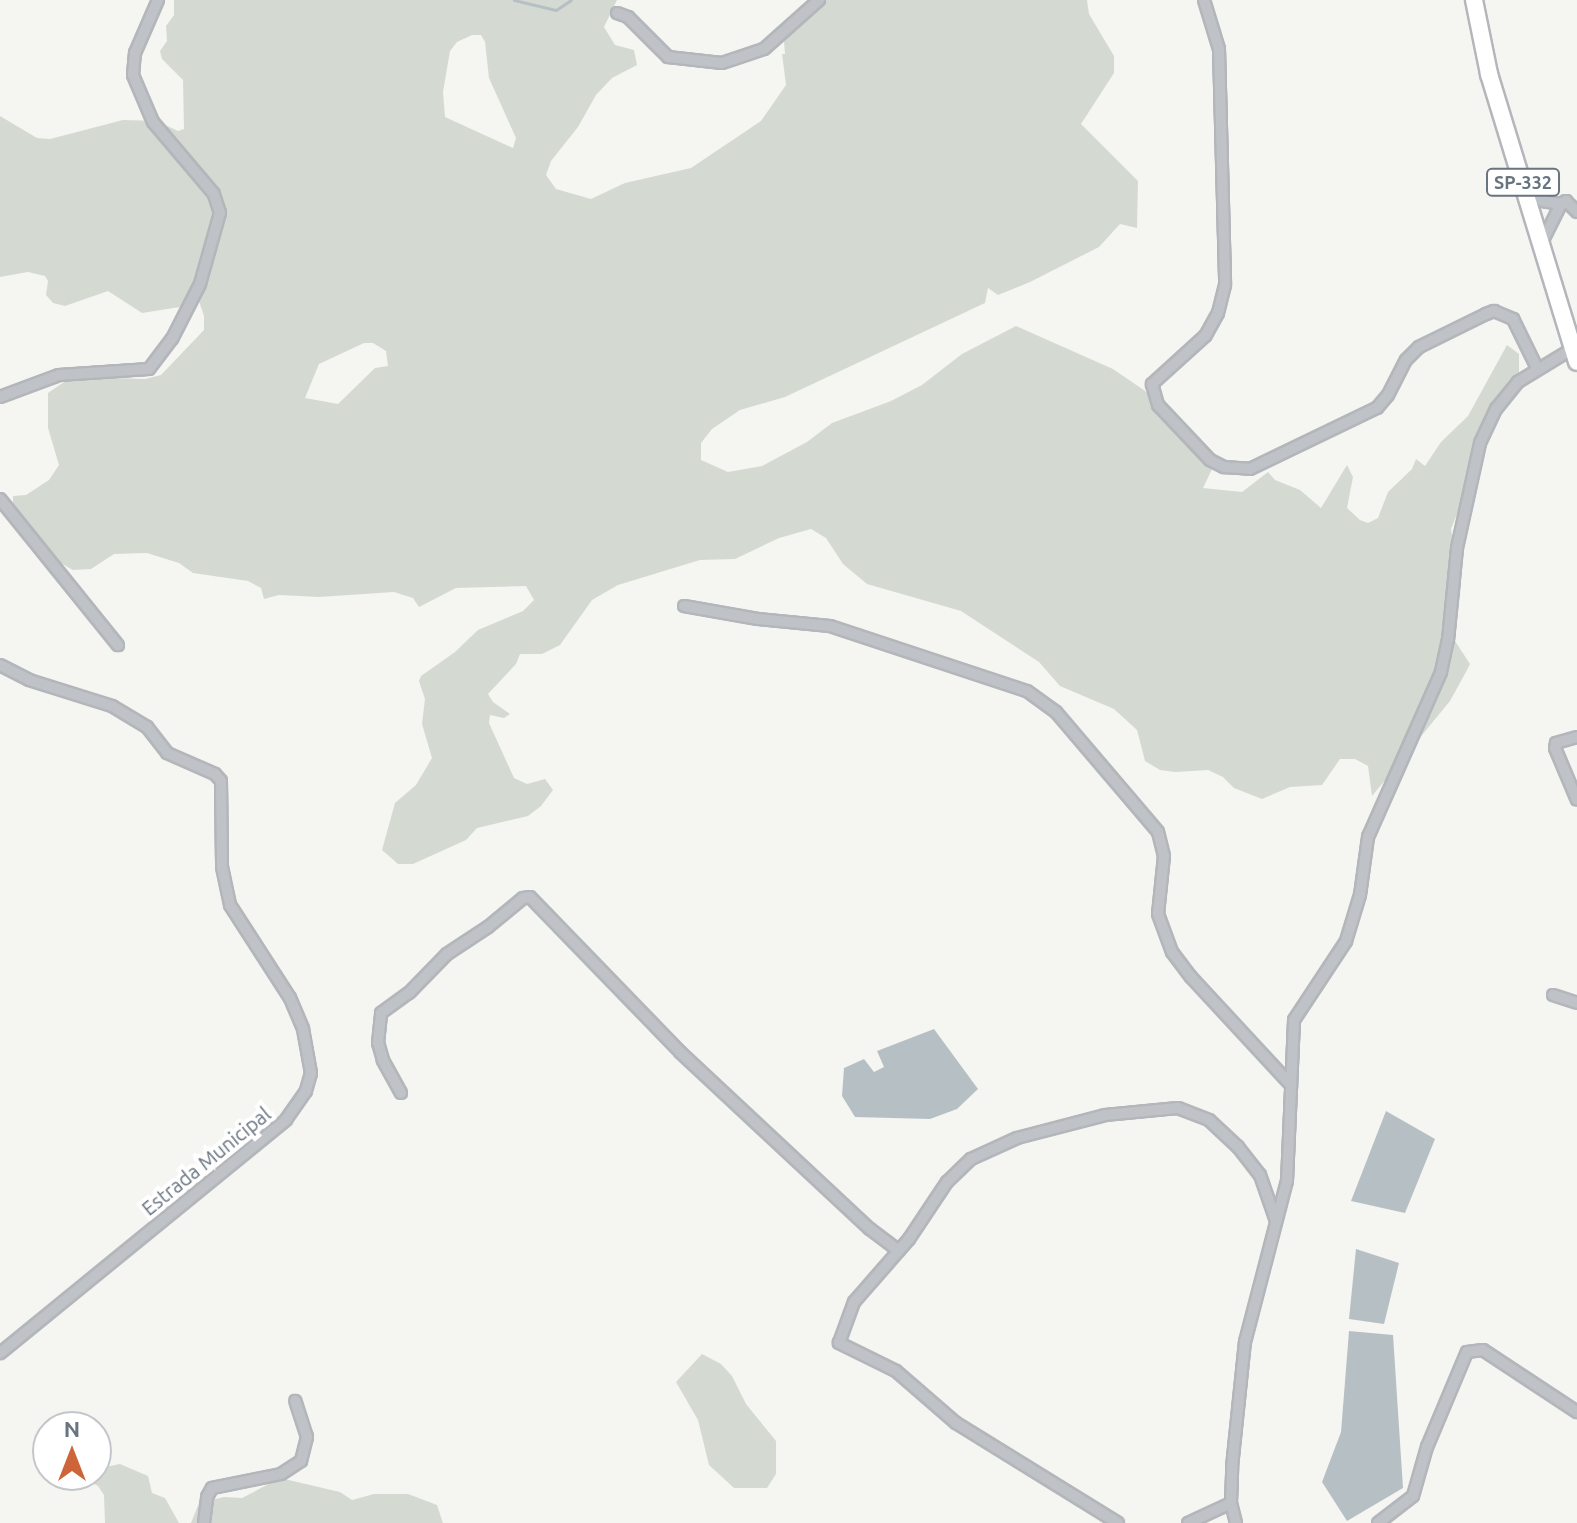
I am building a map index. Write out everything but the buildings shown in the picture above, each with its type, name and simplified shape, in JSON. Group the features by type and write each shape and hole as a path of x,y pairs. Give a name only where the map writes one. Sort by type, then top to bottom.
{"main road":[{"name":"SP-332","path":"1474,0 1489,74 1574,355"}],"street":[{"path":"0,397 59,375 149,369 172,339 200,284 220,213 214,194 153,122 133,75 135,53 158,0"},
{"path":"617,13 628,17 668,57 722,63 764,49 819,0"},
{"path":"1204,0 1219,49 1225,285 1218,313 1205,336 1152,384 1158,405 1210,460 1224,467 1250,469 1377,408 1388,395 1406,360 1419,347 1494,311 1513,319 1537,368"},
{"path":"1525,191 1542,201 1561,204"},
{"path":"1541,244 1561,204 1566,201 1577,212"},
{"path":"1236,1523 1231,1503 1245,1342 1287,1181 1294,1020 1346,941 1356,915 1368,837 1441,672 1448,640 1457,548 1480,443 1505,395 1537,368 1574,355"},
{"path":"0,499 118,645"},
{"path":"684,606 758,619 830,626 1027,691 1056,712 1158,832 1164,856 1158,914 1172,952 1191,977 1291,1085"},
{"name":"Estrada Municipal","path":"0,665 29,680 112,706 147,727 167,753 215,774 221,781 222,867 230,905 290,998 303,1029 311,1073 306,1091 286,1120 0,1353"},
{"path":"1577,737 1556,743 1555,748 1577,800"},
{"path":"401,1093 383,1060 378,1043 381,1013 409,993 447,954 488,927 523,898 530,897 680,1052 870,1229 899,1251"},
{"path":"1553,995 1577,1003"},
{"path":"1118,1523 956,1423 896,1371 839,1343 854,1302 899,1251 947,1182 971,1159 992,1147 1105,1115 1187,1110 1225,1133 1260,1175 1275,1218"},
{"path":"1378,1523 1413,1496 1427,1447 1467,1352 1483,1350 1577,1412"},
{"path":"204,1523 207,1497 212,1488 281,1474 301,1461 307,1437 295,1401"},
{"path":"1188,1523 1231,1503"}],"shaded area":[{"path":"174,0 617,0 604,27 615,45 634,50 637,65 612,78 596,95 578,127 551,161 546,175 556,189 591,199 625,183 691,168 761,121 786,85 782,54 785,54 784,41 796,24 827,0 1087,0 1089,14 1114,56 1114,73 1081,124 1138,181 1137,228 1120,224 1099,247 1030,282 998,295 988,288 985,303 785,397 740,410 712,429 701,443 701,460 728,472 762,466 807,442 832,423 891,401 922,385 962,354 1016,326 1113,369 1148,393 1213,467 1203,488 1242,492 1268,472 1275,480 1300,490 1321,508 1347,465 1353,477 1347,508 1368,523 1378,518 1388,492 1412,469 1416,459 1425,466 1441,442 1468,416 1507,345 1519,354 1519,386 1492,426 1451,529 1458,570 1452,581 1461,585 1455,641 1470,664 1467,670 1450,701 1372,796 1368,766 1355,759 1340,759 1322,785 1290,787 1262,799 1234,788 1223,777 1208,770 1160,770 1145,761 1137,730 1114,709 1060,686 1039,662 961,611 867,584 843,564 826,538 811,529 779,538 735,559 700,560 618,585 592,600 560,645 542,654 520,654 516,664 488,694 493,702 510,714 504,718 490,715 489,723 514,778 527,784 545,779 553,790 541,806 528,816 477,828 466,840 413,864 398,864 382,850 395,803 416,785 432,758 422,724 425,699 419,681 421,676 455,652 478,630 523,611 534,600 526,586 456,588 419,607 413,598 394,592 319,597 279,595 264,599 261,588 248,581 193,573 179,563 147,553 114,554 91,569 73,570 34,548 13,503 13,496 26,495 49,480 59,465 48,428 48,393 64,382 83,377 145,379 161,375 204,330 204,316 199,301 193,299 180,307 142,313 108,291 65,306 53,303 46,295 48,281 45,276 28,272 0,277 0,116 37,138 50,139 123,120 157,121 178,131 184,129 183,80 162,59 160,51 167,41 166,26 174,15","holes":["472,35 481,35 485,42 489,78 516,138 513,148 445,117 443,92 450,51 457,42","364,343 373,343 386,351 388,366 375,368 338,404 305,398 319,364"]},
{"path":"934,1029 978,1089 957,1109 930,1119 855,1117 842,1096 844,1068 864,1059 874,1072 884,1067 877,1051"},
{"path":"1386,1111 1435,1139 1405,1213 1351,1201"},
{"path":"1356,1249 1399,1263 1384,1324 1349,1319"},
{"path":"1349,1331 1393,1335 1403,1488 1347,1521 1322,1482 1341,1432"},
{"path":"702,1354 721,1364 732,1376 746,1404 776,1441 776,1474 767,1488 734,1488 709,1465 698,1420 676,1382"},
{"path":"120,1464 148,1476 152,1493 165,1498 179,1523 105,1523 101,1491 112,1491 112,1466"},
{"path":"280,1478 340,1492 352,1500 374,1494 408,1494 437,1505 443,1523 191,1523 199,1503 224,1497 242,1498"}],"waterway":[{"path":"514,0 556,10 571,0"}]}
